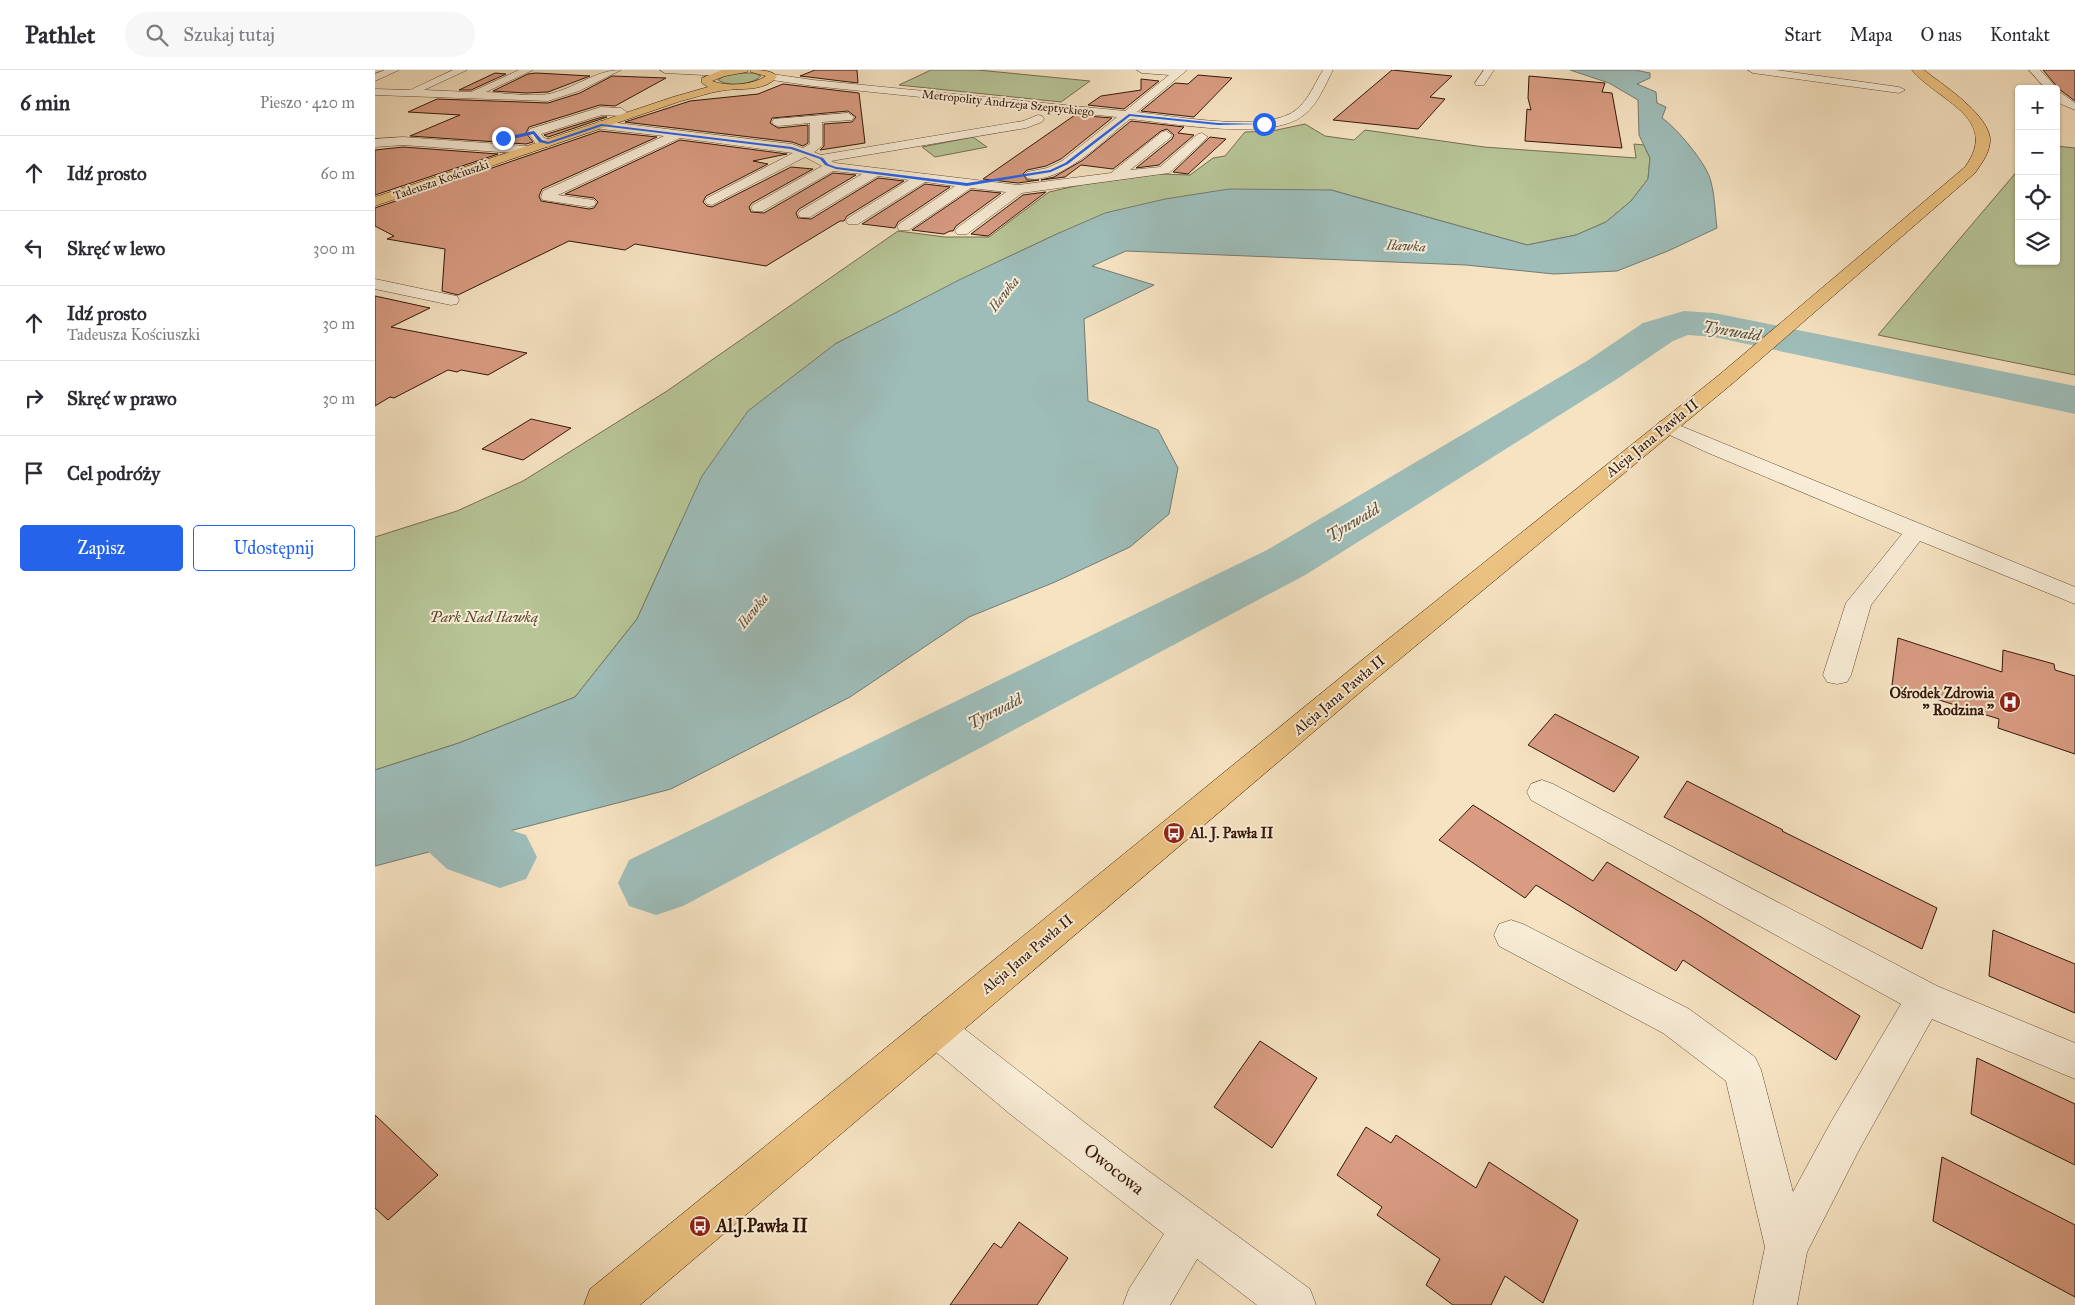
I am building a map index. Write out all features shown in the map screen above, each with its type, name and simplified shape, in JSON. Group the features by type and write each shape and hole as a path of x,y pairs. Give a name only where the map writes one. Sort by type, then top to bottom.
{"main road":[{"name":"Tadeusza Kościuszki","path":"677,99 723,73 743,70"},
{"path":"755,70 769,75"},
{"name":"Aleja Jana Pawła II","path":"606,1305 936,1029 1666,426 1726,379 1970,170 1983,149 1983,135 1972,117 1917,70"},
{"path":"710,81 722,87 739,87 769,75"},
{"name":"Tadeusza Kościuszki","path":"375,202 677,99 722,87"}],"street":[{"path":"375,78 394,70"},
{"path":"407,93 462,70"},
{"path":"470,96 528,70"},
{"path":"375,92 548,98 575,90 616,70"},
{"path":"665,70 723,73"},
{"path":"1142,70 1180,72"},
{"name":"Metropolity Andrzeja Szeptyckiego","path":"769,75 813,83 1235,125 1277,122 1297,116 1328,70"},
{"path":"1480,83 1489,70"},
{"path":"1753,70 1899,90"},
{"path":"2034,70 2048,85"},
{"path":"677,71 710,81"},
{"path":"904,226 967,184 1051,171 1067,164 1180,72"},
{"path":"470,135 526,135 601,111 635,114"},
{"path":"775,126 816,124 848,117"},
{"path":"758,208 826,163 1026,124 1038,119"},
{"path":"712,201 816,146 816,124"},
{"path":"601,125 787,147 806,152 826,163 874,173 1018,189 1164,170 1202,137"},
{"path":"589,203 548,197 548,194 679,134"},
{"path":"526,135 548,143"},
{"path":"1115,177 1166,135"},
{"path":"375,143 403,141 526,150"},
{"path":"805,214 874,173"},
{"path":"853,221 920,179"},
{"path":"962,231 1018,189"},
{"path":"375,284 451,300"},
{"path":"1666,426 1713,448 2075,596"},
{"path":"1837,675 1859,603 1916,531"},
{"path":"1541,792 1924,998 2075,1061"},
{"path":"1511,935 1676,1021 1742,1070 1786,1247"},
{"path":"1775,1305 1786,1247 1845,1136 1924,998"},
{"name":"Owocowa","path":"936,1029 984,1069 1191,1229 1295,1305"},
{"path":"1145,1305 1191,1229"}],"green space":[{"path":"931,70 978,70 1090,81 1061,102 899,85"},
{"path":"754,73 761,76 740,84 728,84 718,80 724,76"},
{"name":"Park Nad Iławką","path":"1305,124 1325,136 1354,140 1365,130 1484,147 1636,158 1634,144 1644,145 1650,158 1648,179 1631,201 1606,222 1576,235 1527,245 1331,190 1059,233 835,344 681,522 637,619 575,697 459,743 375,770 375,537 457,511 523,481 667,391 898,231 945,237 989,237 1049,192 1080,185 1160,174 1190,175 1213,158 1225,156 1245,132 1272,131"},
{"path":"973,137 987,147 935,157 922,147"},
{"path":"2060,146 2075,148 2075,375 1878,335 2015,174 2015,265 2060,265"}],"water":[{"name":"Iławka","path":"1570,70 1635,70 1650,73 1650,78 1637,84 1656,92 1657,103 1666,107 1662,118 1683,138 1709,175 1717,228 1668,251 1617,271 1554,274 1466,265 1126,251 1092,266 1154,285 1084,319 1088,401 1158,430 1178,468 1169,514 1130,547 1055,582 969,617 850,697 671,789 375,866 375,770 459,743 575,697 637,619 702,476 748,411 835,344 961,279 1105,213 1165,199 1229,189 1331,190 1527,245 1576,235 1606,222 1631,201 1648,179 1650,158 1639,135 1638,100 1609,83"}],"building":[{"path":"815,70 857,70 858,83 800,76"},
{"path":"1392,70 1452,76 1430,97 1445,99 1418,129 1333,120"},
{"path":"2043,70 2075,70 2075,101 2060,90 2060,85 2056,85"},
{"path":"495,73 506,74 471,90 459,90"},
{"path":"528,74 590,76 548,92 493,91"},
{"path":"1198,75 1232,78 1194,117 1141,111 1175,83 1188,84"},
{"path":"612,76 666,78 615,106 600,105 529,127 526,133 533,142 526,144 410,136 460,115 408,112 437,99 548,103 580,93"},
{"path":"1529,76 1605,83 1602,92 1612,93 1622,148 1525,141 1527,109 1531,110 1528,98"},
{"path":"1141,79 1159,81 1124,109 1088,105 1101,96 1141,90"},
{"path":"783,84 859,93 865,143 820,150 824,146 824,124 852,122 856,117 848,111 772,118 770,123 778,128 808,125 808,143 803,146 792,142 625,122 690,101 758,94"},
{"path":"1075,115 1112,118 1061,159 1046,166 1027,170 1023,174 1027,180 1039,180 1018,183 983,179"},
{"path":"607,117 548,137 544,135"},
{"path":"1131,121 1184,127 1178,133 1194,135 1159,165 1136,168 1172,139 1174,135 1167,129 1161,131 1113,169 1081,165 1065,177 1041,180 1054,177 1083,160"},
{"path":"600,131 657,137 542,189 539,196 541,201 589,209 594,208 598,202 594,198 565,194 680,140 787,154 753,161 768,164 706,196 703,202 707,206 712,207 791,167 813,169 752,203 749,207 751,212 764,213 833,173 856,175 799,209 796,213 798,218 811,219 878,178 904,181 847,216 844,221 840,221 766,266 635,244 625,250 569,241 458,295 442,291 445,249 387,239 394,236 375,226 375,208"},
{"path":"1210,137 1226,139 1188,174 1173,172"},
{"path":"403,147 498,154 375,195 375,150"},
{"path":"925,184 950,187 898,222 895,228 862,224"},
{"path":"971,190 1001,193 956,226 953,231 944,234 912,230"},
{"path":"1046,192 988,236 971,234 1023,195"},
{"path":"375,296 430,308 391,327 527,353 488,375 461,370 457,372 448,370 375,406"},
{"path":"531,419 571,428 523,460 482,449"},
{"name":"Ośrodek Zdrowia \" Rodzina \"","path":"1898,638 2002,672 2003,650 2054,664 2055,670 2075,676 2075,754 1998,728 1999,719 1892,685"},
{"path":"1555,714 1639,757 1614,792 1528,745"},
{"path":"1687,781 1782,831 1937,908 1922,949 1664,817"},
{"path":"1473,805 1593,881 1607,862 1698,915 1860,1016 1836,1060 1683,960 1676,971 1536,885 1525,898 1439,840"},
{"path":"1993,930 2075,964 2075,1013 1989,976"},
{"path":"1260,1041 1317,1078 1272,1148 1214,1107"},
{"path":"1977,1058 2075,1104 2075,1165 1971,1114"},
{"path":"375,1115 438,1175 388,1220 375,1208"},
{"path":"1366,1127 1391,1143 1396,1135 1476,1188 1489,1162 1578,1220 1543,1303 1505,1276 1491,1305 1453,1305 1426,1285 1440,1259 1377,1215 1382,1207 1337,1175"},
{"path":"1942,1157 2075,1225 2075,1297 1933,1221"},
{"path":"1019,1222 1068,1258 1037,1305 950,1305 994,1243 1001,1248"}],"waterway":[{"name":"Tynwałd","path":"656,883 1287,562 1602,370 1658,332 1684,323 1714,325 2075,400"},
{"name":"Tynwałd","path":"427,807 473,848 500,857"}],"place":[{"name":"Ośrodek Zdrowia \" Rodzina \"","path":"2010,702"},
{"name":"Al. J. Pawła II","path":"1174,833"},
{"name":"Al.J.Pawła II","path":"700,1226"}],"route":[{"path":"503,138 517,137 534,132 540,141 548,143 601,125 792,148 821,158 831,167 967,184 1051,171 1067,164 1129,115 1218,124 1264,124"}]}
